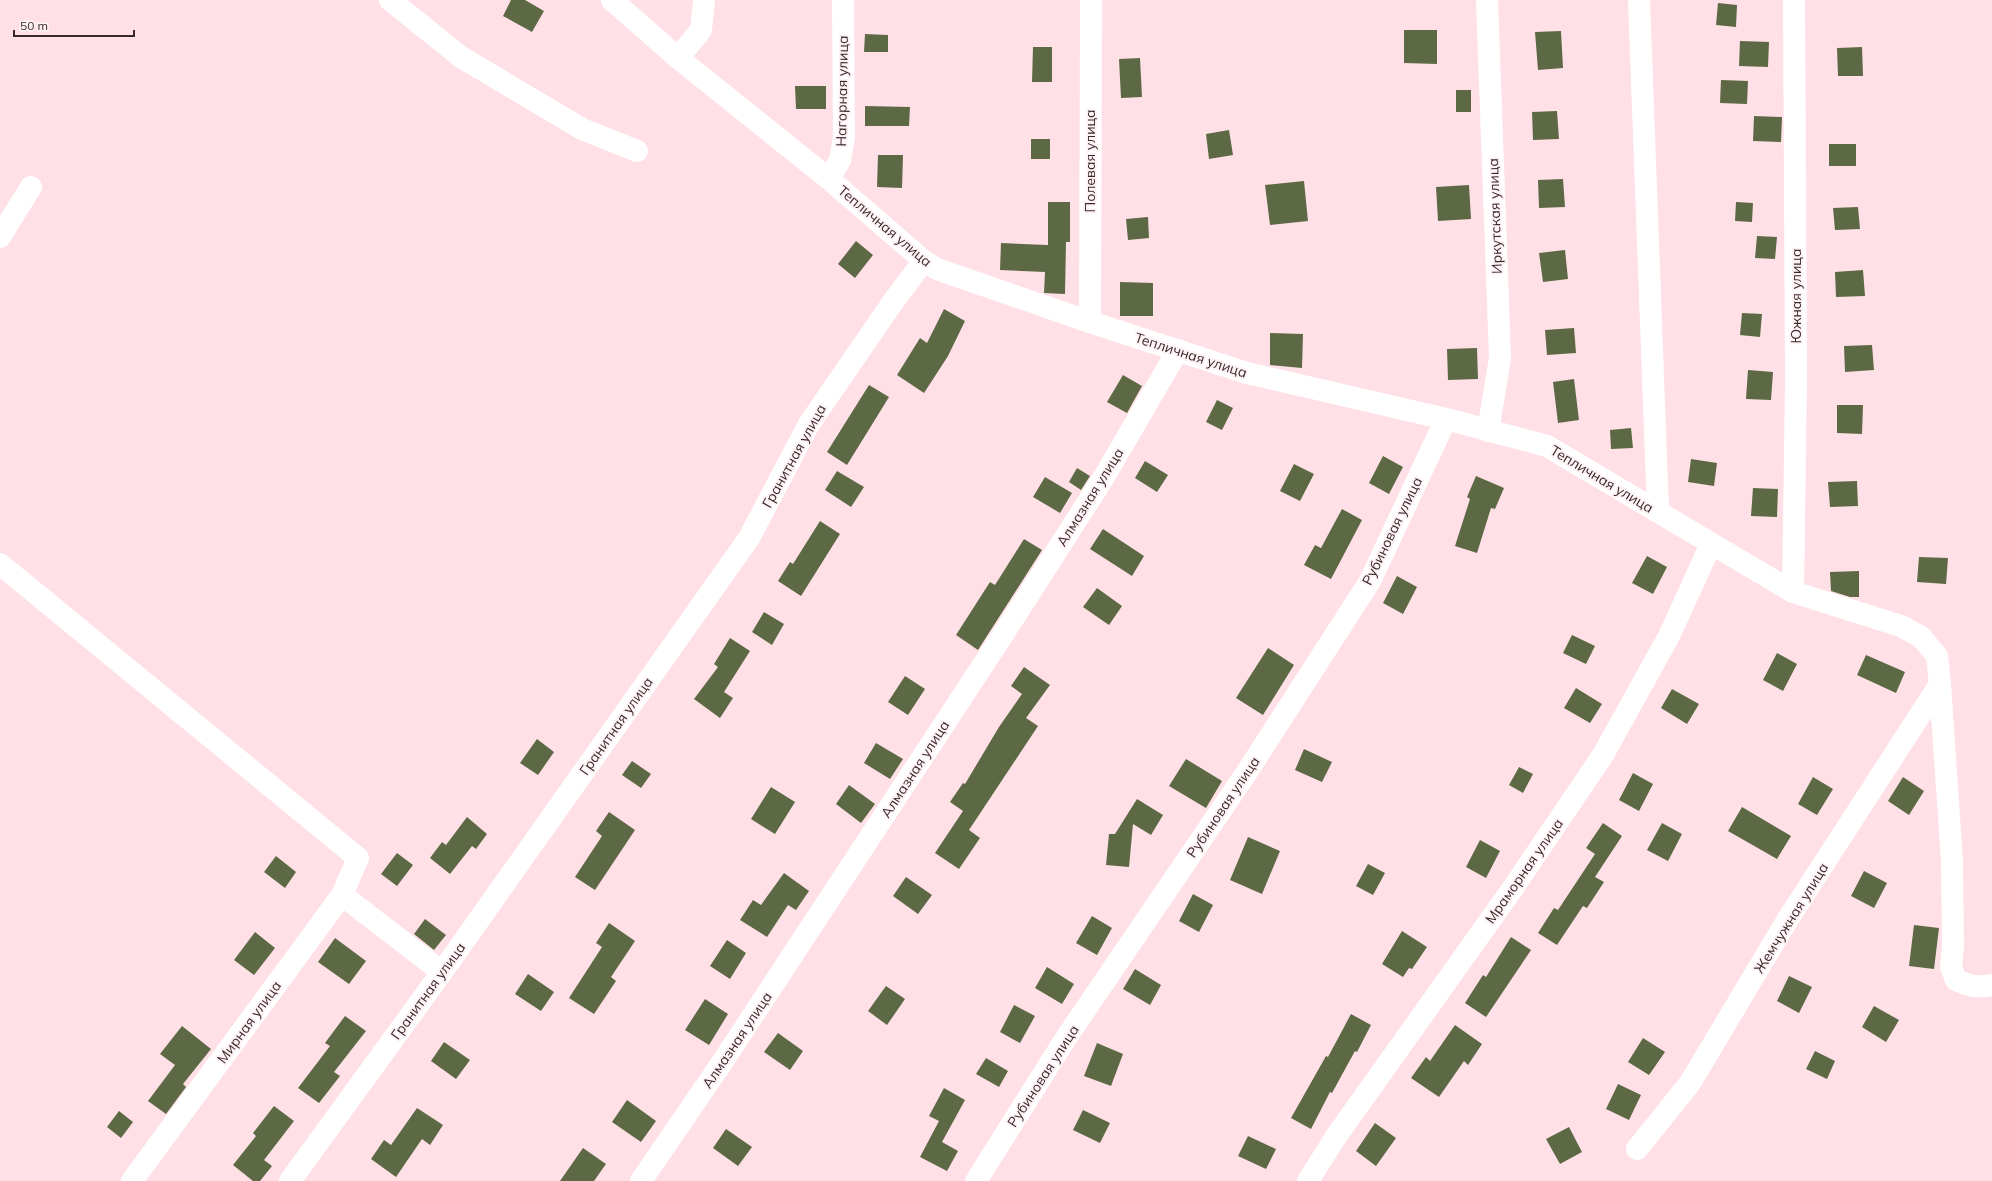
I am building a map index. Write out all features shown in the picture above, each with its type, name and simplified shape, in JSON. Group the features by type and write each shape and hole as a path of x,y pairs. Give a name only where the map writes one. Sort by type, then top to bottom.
{"street":[{"path":"390,0 461,57 582,129 637,151"},
{"name":"Тепличная улица","path":"612,0 678,58 829,179 924,261 937,269 1090,322 1247,373 1446,419 1547,446 1793,592 1901,626 1921,638 1937,656 1940,684 1952,861 1953,947 1951,967 1956,980 1968,986 1983,987 1992,985"},
{"path":"678,58 701,30 704,0"},
{"name":"Нагорная улица","path":"829,179 840,160 844,137 843,0"},
{"name":"Полевая улица","path":"1090,0 1090,322"},
{"name":"Иркутская улица","path":"1487,0 1500,358 1488,431"},
{"path":"1639,0 1658,512"},
{"name":"Южная улица","path":"1793,592 1796,380 1794,0"},
{"path":"0,238 31,187"},
{"name":"Гранитная улица","path":"290,1181 442,972 749,538 809,424 895,299 924,261"},
{"name":"Алмазная улица","path":"641,1181 724,1061 1006,630 1104,478 1178,350"},
{"name":"Рубиновая улица","path":"976,1181 1066,1038 1247,772 1370,581 1446,419"},
{"name":"Мраморная улица","path":"1308,1181 1335,1138 1513,888 1603,755 1669,636 1712,544"},
{"name":"Мирная улица","path":"0,564 358,858 342,895 132,1181"},
{"name":"Жемчужная улица","path":"1637,1149 1690,1083 1788,919 1940,684"},
{"path":"342,895 442,972"}],"building":[{"path":"511,0 525,0 544,11 532,32 503,16"},
{"path":"1718,3 1737,5 1736,27 1716,25"},
{"path":"1404,30 1437,30 1437,64 1404,63"},
{"path":"1561,31 1563,68 1538,70 1535,32"},
{"path":"865,34 888,35 888,52 864,52"},
{"path":"1740,41 1769,42 1768,67 1739,66"},
{"path":"1033,47 1052,47 1052,82 1032,82"},
{"path":"1862,47 1863,76 1838,76 1837,48"},
{"path":"1140,58 1142,97 1121,98 1119,59"},
{"path":"1721,80 1748,81 1747,104 1720,103"},
{"path":"795,86 826,86 826,109 796,109"},
{"path":"1456,90 1471,90 1471,112 1456,112"},
{"path":"865,106 910,107 909,126 865,126"},
{"path":"1557,111 1559,139 1533,140 1532,112"},
{"path":"1754,116 1782,117 1781,142 1753,141"},
{"path":"1229,130 1233,155 1209,159 1206,134"},
{"path":"1031,139 1050,139 1050,159 1031,159"},
{"path":"1829,144 1856,144 1856,166 1829,166"},
{"path":"878,155 903,155 902,188 877,187"},
{"path":"1563,179 1565,207 1539,208 1538,180"},
{"path":"1304,181 1308,221 1270,225 1265,185"},
{"path":"1469,185 1471,219 1438,221 1436,187"},
{"path":"1048,202 1070,202 1070,242 1066,242 1065,294 1044,293 1045,272 1000,270 1001,243 1048,245"},
{"path":"1736,202 1753,203 1752,222 1735,221"},
{"path":"1858,207 1860,229 1835,230 1833,208"},
{"path":"1148,217 1149,238 1128,240 1126,219"},
{"path":"1757,236 1777,237 1775,259 1755,258"},
{"path":"856,241 873,255 855,278 838,264"},
{"path":"1565,250 1568,279 1543,282 1539,253"},
{"path":"1863,270 1865,296 1836,297 1835,272"},
{"path":"1120,282 1153,283 1153,316 1120,316"},
{"path":"944,309 965,321 948,356 924,393 897,375 920,338 927,343"},
{"path":"1742,313 1762,314 1760,337 1740,335"},
{"path":"1574,328 1576,353 1547,355 1545,330"},
{"path":"1270,333 1303,334 1302,368 1270,365"},
{"path":"1872,345 1874,370 1845,372 1844,346"},
{"path":"1477,348 1478,379 1448,380 1447,349"},
{"path":"1748,370 1773,372 1771,400 1746,399"},
{"path":"1123,375 1142,386 1127,413 1107,402"},
{"path":"1574,379 1579,420 1558,423 1553,382"},
{"path":"869,385 889,397 847,465 827,452"},
{"path":"1217,400 1233,408 1222,430 1206,422"},
{"path":"1837,405 1863,405 1862,434 1837,433"},
{"path":"1631,428 1633,448 1611,449 1610,430"},
{"path":"1383,456 1403,467 1389,494 1369,483"},
{"path":"1691,459 1717,463 1714,486 1688,482"},
{"path":"1145,461 1168,475 1157,492 1135,478"},
{"path":"1294,464 1314,474 1300,501 1280,491"},
{"path":"1077,468 1090,476 1081,490 1069,482"},
{"path":"837,471 864,487 851,507 825,490"},
{"path":"1476,476 1504,488 1495,509 1491,508 1477,553 1455,546 1470,499 1467,497"},
{"path":"1045,477 1072,493 1060,513 1033,497"},
{"path":"1857,481 1858,506 1830,507 1828,482"},
{"path":"1753,488 1778,489 1777,517 1751,516"},
{"path":"1342,509 1362,520 1331,579 1304,565 1315,545 1321,548"},
{"path":"820,521 840,534 801,596 778,581 790,562 793,564"},
{"path":"1103,529 1144,556 1132,576 1090,549"},
{"path":"1024,539 1042,550 978,650 956,635 990,582 995,585"},
{"path":"1647,556 1667,567 1653,594 1632,583"},
{"path":"1919,557 1948,558 1946,584 1917,582"},
{"path":"1859,571 1859,597 1850,597 1831,591 1830,572"},
{"path":"1397,576 1417,587 1403,614 1383,603"},
{"path":"1097,588 1122,606 1109,625 1083,607"},
{"path":"764,612 784,624 772,645 752,632"},
{"path":"1572,635 1595,646 1586,664 1563,653"},
{"path":"730,638 750,651 724,692 733,698 720,718 694,699 718,667 714,664"},
{"path":"1268,648 1294,665 1263,715 1236,698"},
{"path":"1777,653 1797,664 1783,691 1763,680"},
{"path":"1866,655 1905,672 1896,693 1857,675"},
{"path":"1024,667 1050,685 1026,718 1038,726 969,830 980,838 959,869 935,853 963,811 950,802 963,783 965,784 999,727 1022,694 1011,686"},
{"path":"905,676 925,689 908,715 888,702"},
{"path":"1576,688 1602,704 1590,723 1564,708"},
{"path":"1672,689 1699,704 1687,724 1661,708"},
{"path":"537,739 554,752 538,775 520,763"},
{"path":"876,743 903,759 890,779 864,763"},
{"path":"1304,749 1332,762 1322,782 1295,770"},
{"path":"1186,759 1222,781 1206,808 1169,786"},
{"path":"632,761 651,774 641,788 622,775"},
{"path":"1519,767 1533,774 1523,793 1509,785"},
{"path":"1633,773 1653,784 1639,811 1619,800"},
{"path":"1813,777 1833,789 1817,815 1798,804"},
{"path":"1903,777 1924,791 1909,815 1888,801"},
{"path":"849,785 875,804 861,823 836,804"},
{"path":"771,787 795,802 775,834 751,819"},
{"path":"1137,799 1163,815 1151,835 1133,824 1129,867 1106,865 1109,834 1115,834"},
{"path":"1742,807 1791,836 1777,859 1728,831"},
{"path":"609,812 635,830 595,890 575,877 602,836 596,831"},
{"path":"467,817 487,834 476,849 472,846 450,874 430,858 442,842 446,845"},
{"path":"1603,823 1622,836 1595,877 1604,882 1587,908 1583,906 1557,945 1538,933 1554,908 1558,910 1595,854 1586,848"},
{"path":"1662,823 1682,834 1668,861 1647,850"},
{"path":"1248,837 1280,851 1262,894 1230,880"},
{"path":"1480,840 1500,851 1486,878 1466,867"},
{"path":"397,853 413,865 397,886 381,874"},
{"path":"276,856 296,872 285,888 264,872"},
{"path":"1368,864 1385,873 1373,895 1356,886"},
{"path":"1864,871 1887,883 1874,908 1851,896"},
{"path":"784,873 809,891 796,910 788,905 767,937 740,920 753,900 761,905"},
{"path":"906,877 932,895 918,914 893,896"},
{"path":"1193,894 1213,905 1199,932 1179,921"},
{"path":"1092,916 1112,928 1097,955 1076,943"},
{"path":"425,919 446,935 434,950 414,934"},
{"path":"609,923 635,941 611,977 616,981 594,1014 569,998 602,947 596,943"},
{"path":"1914,925 1939,928 1934,969 1909,966"},
{"path":"1402,931 1427,947 1412,969 1409,968 1403,977 1382,964"},
{"path":"255,932 275,948 254,975 234,960"},
{"path":"1511,937 1531,950 1486,1017 1465,1003 1483,975 1486,977"},
{"path":"335,938 366,961 349,984 318,962"},
{"path":"727,940 746,953 730,979 710,966"},
{"path":"1047,967 1074,984 1062,1004 1035,988"},
{"path":"1135,969 1161,985 1150,1005 1123,989"},
{"path":"528,974 554,992 541,1011 515,994"},
{"path":"1789,976 1812,987 1799,1013 1777,1001"},
{"path":"886,986 905,999 887,1025 868,1011"},
{"path":"705,999 728,1014 709,1045 685,1030"},
{"path":"1014,1005 1035,1016 1020,1043 1000,1032"},
{"path":"1874,1006 1899,1020 1886,1042 1862,1027"},
{"path":"1351,1014 1371,1025 1357,1052 1355,1051 1332,1093 1330,1092 1311,1129 1291,1118 1326,1056 1328,1057"},
{"path":"345,1016 366,1031 334,1072 340,1076 319,1103 298,1088 330,1046 325,1043"},
{"path":"1455,1025 1482,1044 1468,1065 1464,1061 1439,1097 1411,1078 1426,1057 1430,1061"},
{"path":"182,1026 211,1049 183,1084 186,1087 166,1114 148,1101 175,1065 160,1054"},
{"path":"778,1033 803,1051 790,1070 764,1052"},
{"path":"1643,1038 1665,1052 1649,1075 1628,1062"},
{"path":"444,1042 470,1060 456,1079 431,1061"},
{"path":"1097,1043 1123,1054 1111,1086 1084,1076"},
{"path":"1815,1051 1835,1061 1827,1079 1806,1069"},
{"path":"986,1058 1008,1071 999,1087 976,1074"},
{"path":"1618,1084 1641,1095 1629,1120 1606,1109"},
{"path":"944,1088 965,1100 942,1142 958,1151 947,1171 920,1157 939,1121 929,1116"},
{"path":"627,1100 656,1121 641,1142 612,1122"},
{"path":"274,1106 294,1121 264,1160 272,1166 260,1181 253,1181 233,1165 256,1136 253,1133"},
{"path":"417,1108 443,1125 430,1145 422,1139 396,1177 371,1159 384,1140 391,1145"},
{"path":"1083,1110 1110,1123 1100,1143 1073,1130"},
{"path":"119,1111 133,1122 121,1138 107,1127"},
{"path":"1375,1123 1396,1138 1376,1166 1356,1151"},
{"path":"1569,1127 1582,1152 1560,1164 1546,1139"},
{"path":"726,1129 752,1147 738,1166 713,1148"},
{"path":"1248,1136 1276,1149 1266,1169 1238,1156"},
{"path":"583,1148 606,1164 594,1181 560,1181"}]}
